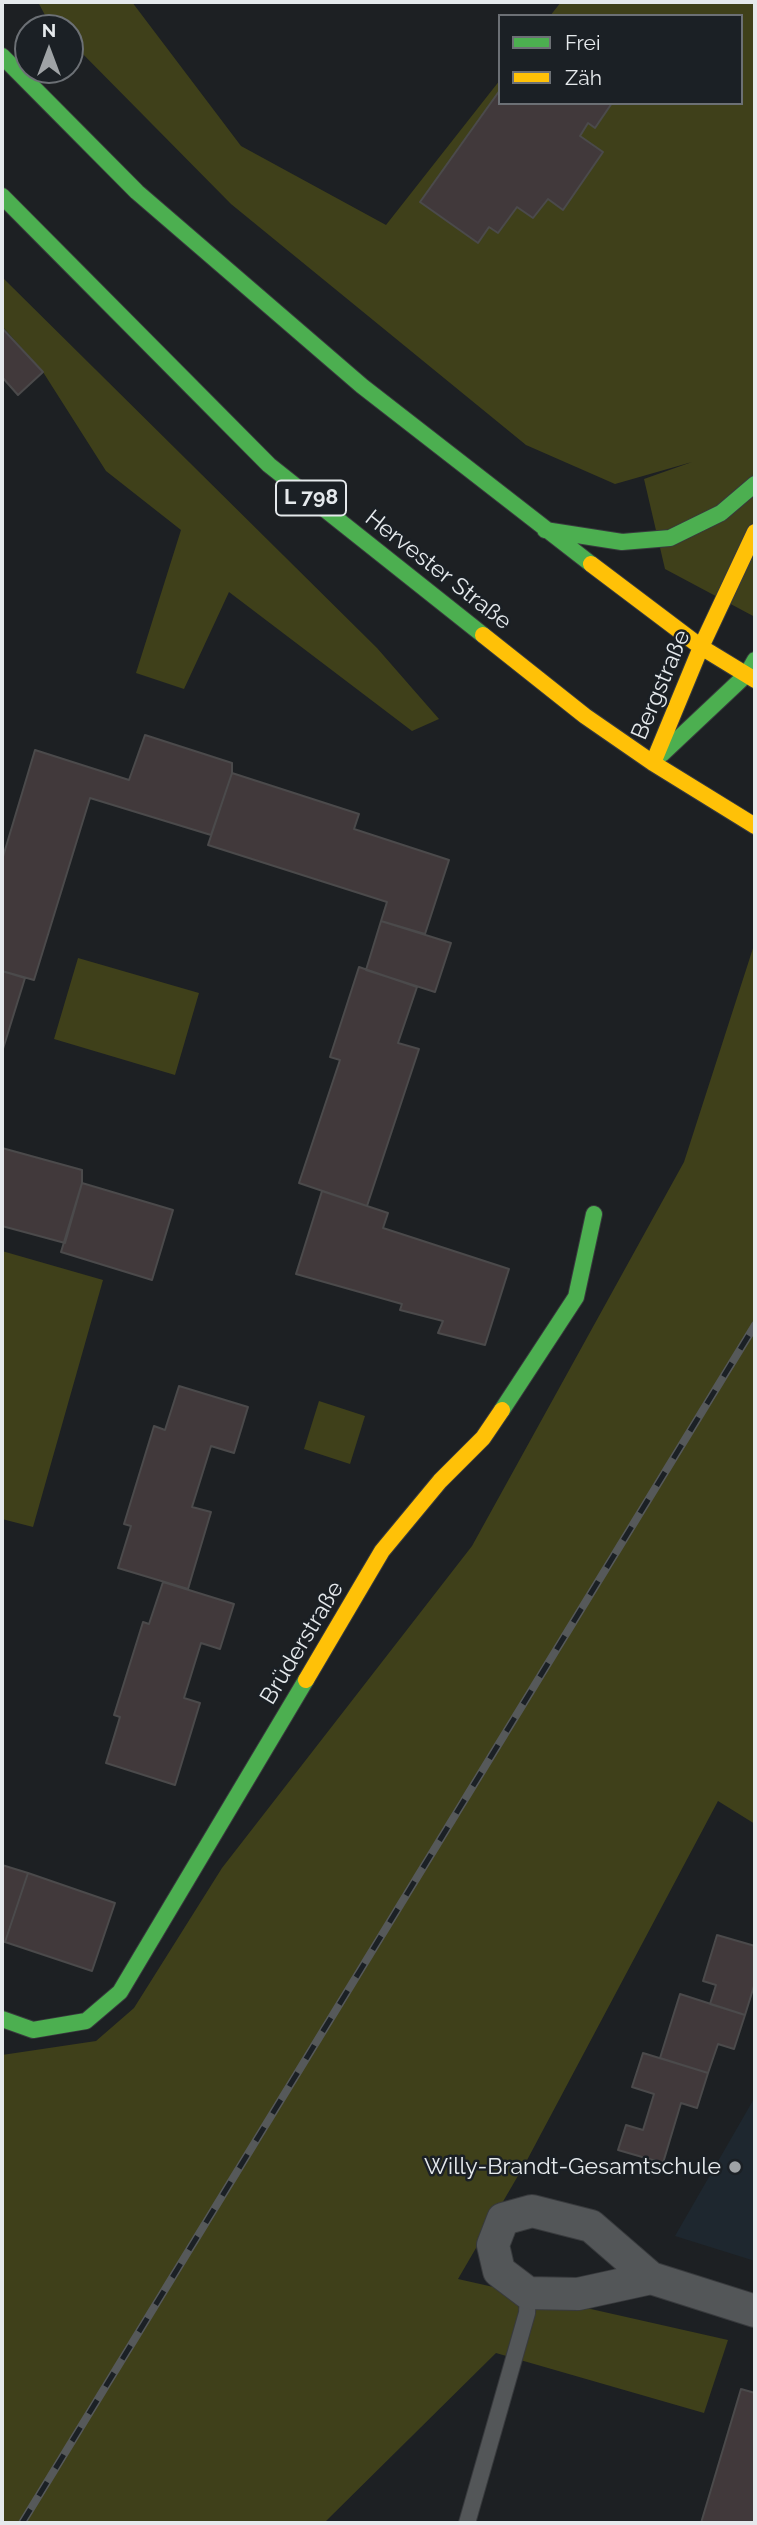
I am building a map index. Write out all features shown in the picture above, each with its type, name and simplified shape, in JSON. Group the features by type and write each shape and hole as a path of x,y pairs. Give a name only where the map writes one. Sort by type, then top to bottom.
{"main road":[{"path":"2,56 137,192 362,386 545,530 701,647 752,671"},
{"name":"Hervester Straße","path":"2,196 269,466 585,716 653,763 755,826"},
{"path":"545,530 622,541 670,538 721,513 755,484"},
{"name":"Bergstraße","path":"653,763 701,647 755,532"},
{"name":"Bergstraße","path":"653,763 752,671"},
{"name":"Brüderstraße","path":"2,2019 33,2030 86,2021 120,1992 382,1552 440,1481 483,1438 576,1297 594,1214"}],"street":[{"path":"651,2278 578,2294 528,2293 499,2271 493,2245 503,2219 532,2211 591,2226 651,2278 755,2311"}],"lane":[{"path":"467,2523 527,2313 528,2293"}],"shaded area":[{"path":"38,2 132,2 241,146 386,225 498,83 498,105 743,105 743,14 552,14 561,2 755,2 755,617 665,569 644,479 692,462 615,484 526,445 231,204 84,55 84,14 44,14"},
{"path":"2,277 377,648 439,719 412,731 229,592 184,689 136,673 181,530 106,471 43,372 2,326"},
{"path":"755,942 755,1824 718,1801 526,2162 458,2279 728,2340 704,2413 496,2353 324,2523 2,2523 2,2055 96,2041 134,2008 222,1868 472,1546 684,1162"},
{"path":"78,958 199,993 175,1075 54,1039"},
{"path":"2,1251 103,1280 33,1527 2,1519"},
{"path":"319,1401 365,1416 350,1464 304,1449"},
{"name":"Willy-Brandt-Gesamtschule","path":"755,2097 755,2261 675,2236"}],"building":[{"path":"498,93 498,105 611,105 595,128 588,123 580,136 603,152 563,210 548,199 533,218 517,207 498,233 489,227 478,243 420,202"},
{"path":"2,328 43,372 18,395 2,377"},
{"path":"145,735 232,763 232,773 211,835 90,798 34,980 2,971 2,860 35,750 129,780"},
{"path":"232,773 359,814 354,829 449,860 425,934 381,921 387,902 208,845"},
{"path":"381,921 451,943 435,992 366,970"},
{"path":"359,967 417,987 398,1043 419,1049 367,1206 299,1183 340,1060 330,1057"},
{"path":"2,971 25,978 2,1052"},
{"path":"2,1148 82,1170 82,1183 65,1243 2,1226"},
{"path":"82,1183 173,1210 152,1280 61,1252"},
{"path":"322,1191 388,1213 383,1228 509,1269 485,1345 438,1333 443,1321 400,1310 402,1304 296,1274"},
{"path":"179,1386 248,1407 234,1453 211,1446 192,1507 211,1512 188,1589 118,1568 131,1526 124,1524 154,1426 165,1430"},
{"path":"163,1582 234,1604 220,1649 201,1643 184,1698 200,1703 175,1785 106,1763 120,1717 114,1715 143,1622 149,1624"},
{"path":"2,1865 28,1873 5,1942 2,1941"},
{"path":"28,1873 115,1903 92,1971 5,1942"},
{"path":"717,1935 755,1946 755,1986 745,2015 710,2004 716,1985 703,1981"},
{"path":"680,1994 745,2015 734,2049 718,2044 708,2073 660,2058"},
{"path":"643,2053 708,2073 697,2108 681,2103 663,2163 618,2150 626,2125 643,2130 654,2094 632,2087"},
{"path":"741,2389 755,2393 755,2523 701,2523"}],"railway":[{"path":"22,2523 755,1325"}],"traffic: fast":[{"path":"2,56 137,192 362,386 591,564"},
{"path":"2,196 269,465 483,635"},
{"path":"545,530 622,542 670,538 721,513 755,484"},
{"path":"662,754 747,674 755,660"},
{"path":"502,1410 576,1297 594,1214"},
{"path":"2,2019 33,2030 86,2021 120,1992 306,1680"}],"traffic: slow":[{"path":"653,763 701,647 755,532"},
{"path":"591,564 701,647 755,680"},
{"path":"483,635 585,716 653,763 755,826"},
{"path":"306,1680 382,1551 440,1481 483,1438 502,1410"}],"place":[{"name":"Willy-Brandt-Gesamtschule","path":"735,2167"}]}
